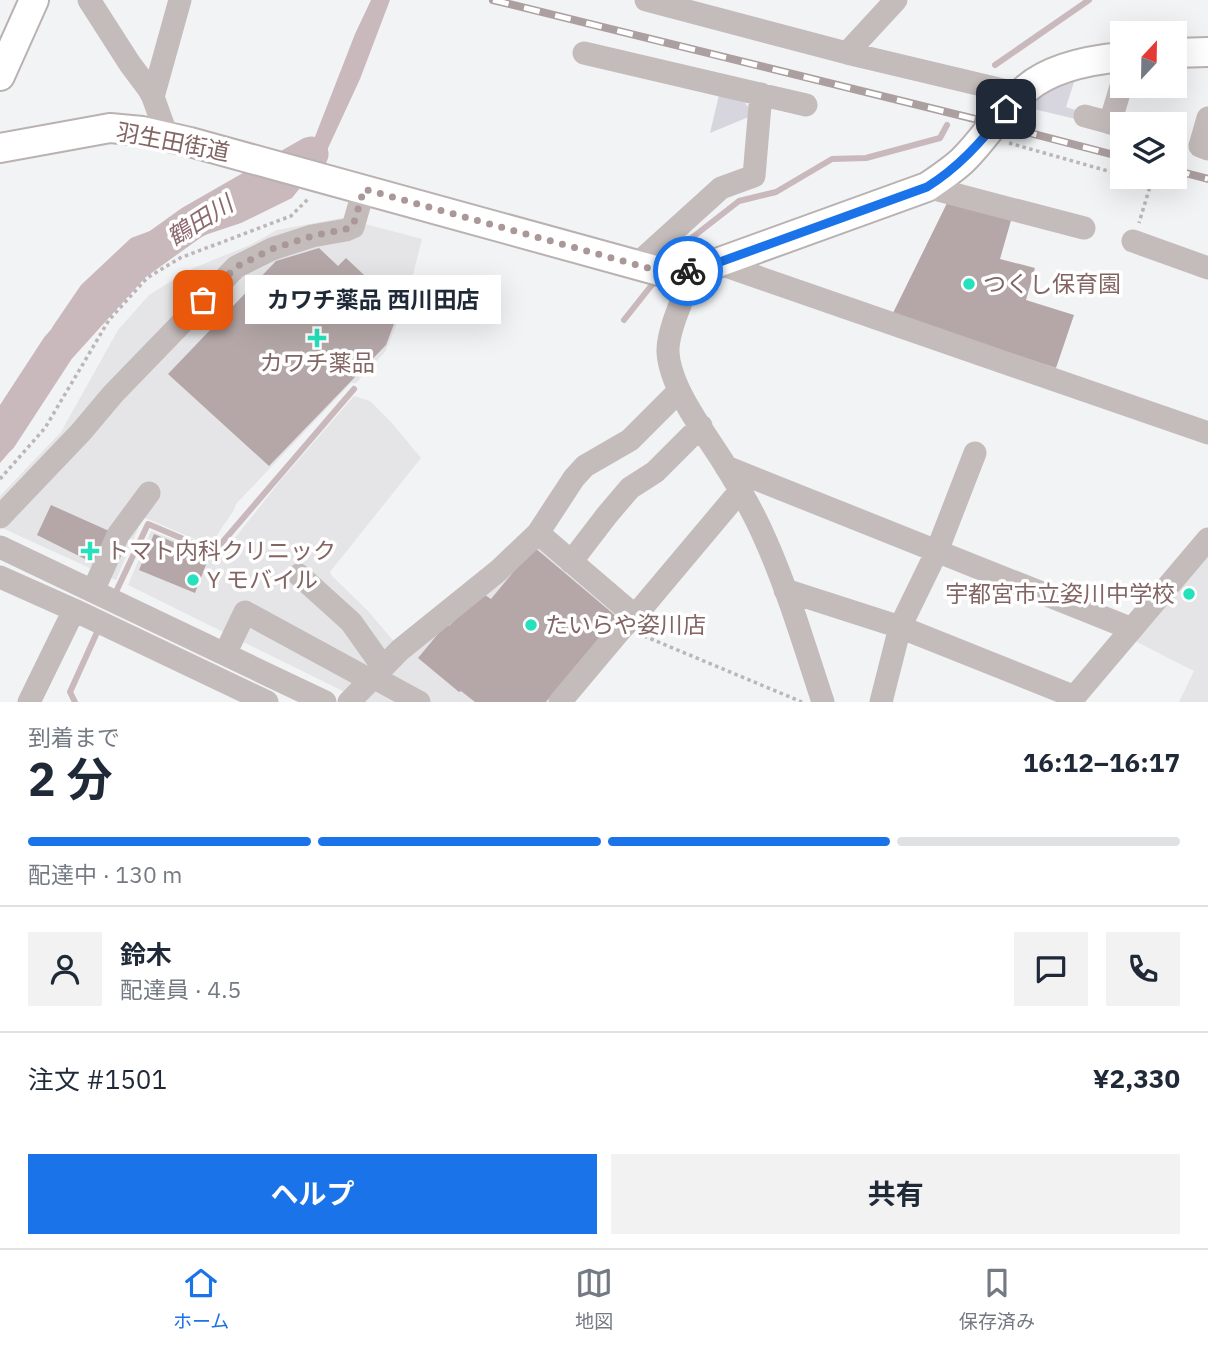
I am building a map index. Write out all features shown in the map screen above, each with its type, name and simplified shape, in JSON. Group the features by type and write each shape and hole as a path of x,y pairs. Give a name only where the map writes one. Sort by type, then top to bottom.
{"main road":[{"path":"0,32 15,0"},
{"path":"0,76 34,0"},
{"path":"1187,53 1208,52"},
{"path":"327,179 636,265 676,273 706,267 927,187 951,171 969,154 1020,94 1036,82 1089,62 1110,59"},
{"name":"羽生田街道","path":"0,148 110,128 167,136 327,179"}],"street":[{"path":"89,0 153,97 167,136"},
{"path":"153,97 180,0"},
{"path":"646,0 1020,94"},
{"path":"847,52 896,0"},
{"path":"584,53 806,105"},
{"path":"636,265 721,188 754,176 761,94"},
{"path":"1085,116 1110,122"},
{"path":"1208,118 1200,146 1208,149"},
{"path":"927,187 1084,228"},
{"path":"0,517 236,267 272,249 353,226 364,189"},
{"path":"1133,242 1208,268"},
{"path":"823,702 765,539 740,491 679,391 670,363 668,350 672,331 706,267 1208,433"},
{"path":"349,702 380,683 400,650 498,571 538,533 574,478 585,466 630,440 679,391"},
{"path":"571,562 631,488 655,472 701,426"},
{"path":"881,702 900,627 937,551 975,453"},
{"path":"726,467 1132,629"},
{"path":"563,701 740,491"},
{"path":"93,591 118,535 149,493"},
{"path":"538,533 629,621"},
{"path":"785,590 900,627 1072,699 1208,539"},
{"path":"0,547 326,702"},
{"path":"299,575 351,622 380,683"},
{"path":"0,577 267,702"},
{"path":"29,702 74,610"},
{"path":"225,654 245,612 419,702"}],"path":[{"path":"985,136 1110,172"},
{"path":"0,480 45,429 109,320 147,278 180,258 291,216 327,179"},
{"path":"1133,242 1150,189"},
{"path":"629,621 802,702"}],"shaded area":[{"path":"1075,79 1066,107 1082,112 1080,120 1025,107 1040,92"},
{"path":"719,95 743,101 752,111 751,116 710,133"},
{"path":"342,218 422,239 406,302 385,352 356,383 351,383 236,504 213,541 204,543 143,517 116,580 0,527 0,496 61,432 118,330 149,295 189,270 250,245 277,230"},
{"path":"354,396 370,401 421,458 330,572 332,576 367,610 404,653 534,541 626,619 556,702 365,702 128,585 151,531 219,558 281,480"},
{"name":"宇都宮市立姿川中学校","path":"1208,547 1208,702 1179,702 1194,671 1133,640"}],"water":[{"path":"371,0 390,0 360,79 323,159 292,198 241,223 199,237 108,287 89,307 47,392 12,449 0,463 0,421 53,326 81,285 131,238 244,200 311,147"}],"building":[{"name":"つくし保育園","path":"949,199 1012,217 1000,259 1035,268 1026,300 1074,315 1056,368 892,315"},
{"path":"319,248 338,266 346,258 380,290 382,288 395,300 399,296 403,300 386,345 269,466 168,374 276,261"},
{"name":"トマト内科クリニック","path":"51,505 118,535 103,568 37,535"},
{"path":"154,534 209,557 195,593 139,570"},
{"name":"たいらや姿川店","path":"534,547 617,617 546,702 475,702 418,658 447,623 449,626 482,593 491,599"}],"waterway":[{"path":"995,65 1089,0"},
{"path":"671,262 689,240 739,201 776,192 832,159 866,158 940,138 947,125"},
{"name":"鶴田川","path":"0,437 58,348 134,264 191,223 311,154"},
{"path":"624,320 651,286"},
{"path":"114,596 148,524 214,552 354,389"},
{"path":"75,702 70,692 99,628"}],"railway":[{"path":"493,0 1110,154"},
{"path":"1187,173 1208,179"}],"way so far":[{"path":"203,300 236,267 272,249 353,226 364,189 659,271 688,271"}],"place":[{"name":"つくし保育園","path":"969,284"},
{"name":"カワチ薬品 西川田店","path":"203,300"},
{"name":"カワチ薬品","path":"317,338"},
{"name":"トマト内科クリニック","path":"90,551"},
{"name":"Y モバイル","path":"193,580"},
{"name":"宇都宮市立姿川中学校","path":"1189,594"},
{"name":"たいらや姿川店","path":"531,625"}],"route":[{"path":"688,271 927,187 962,161 1006,109"}]}
